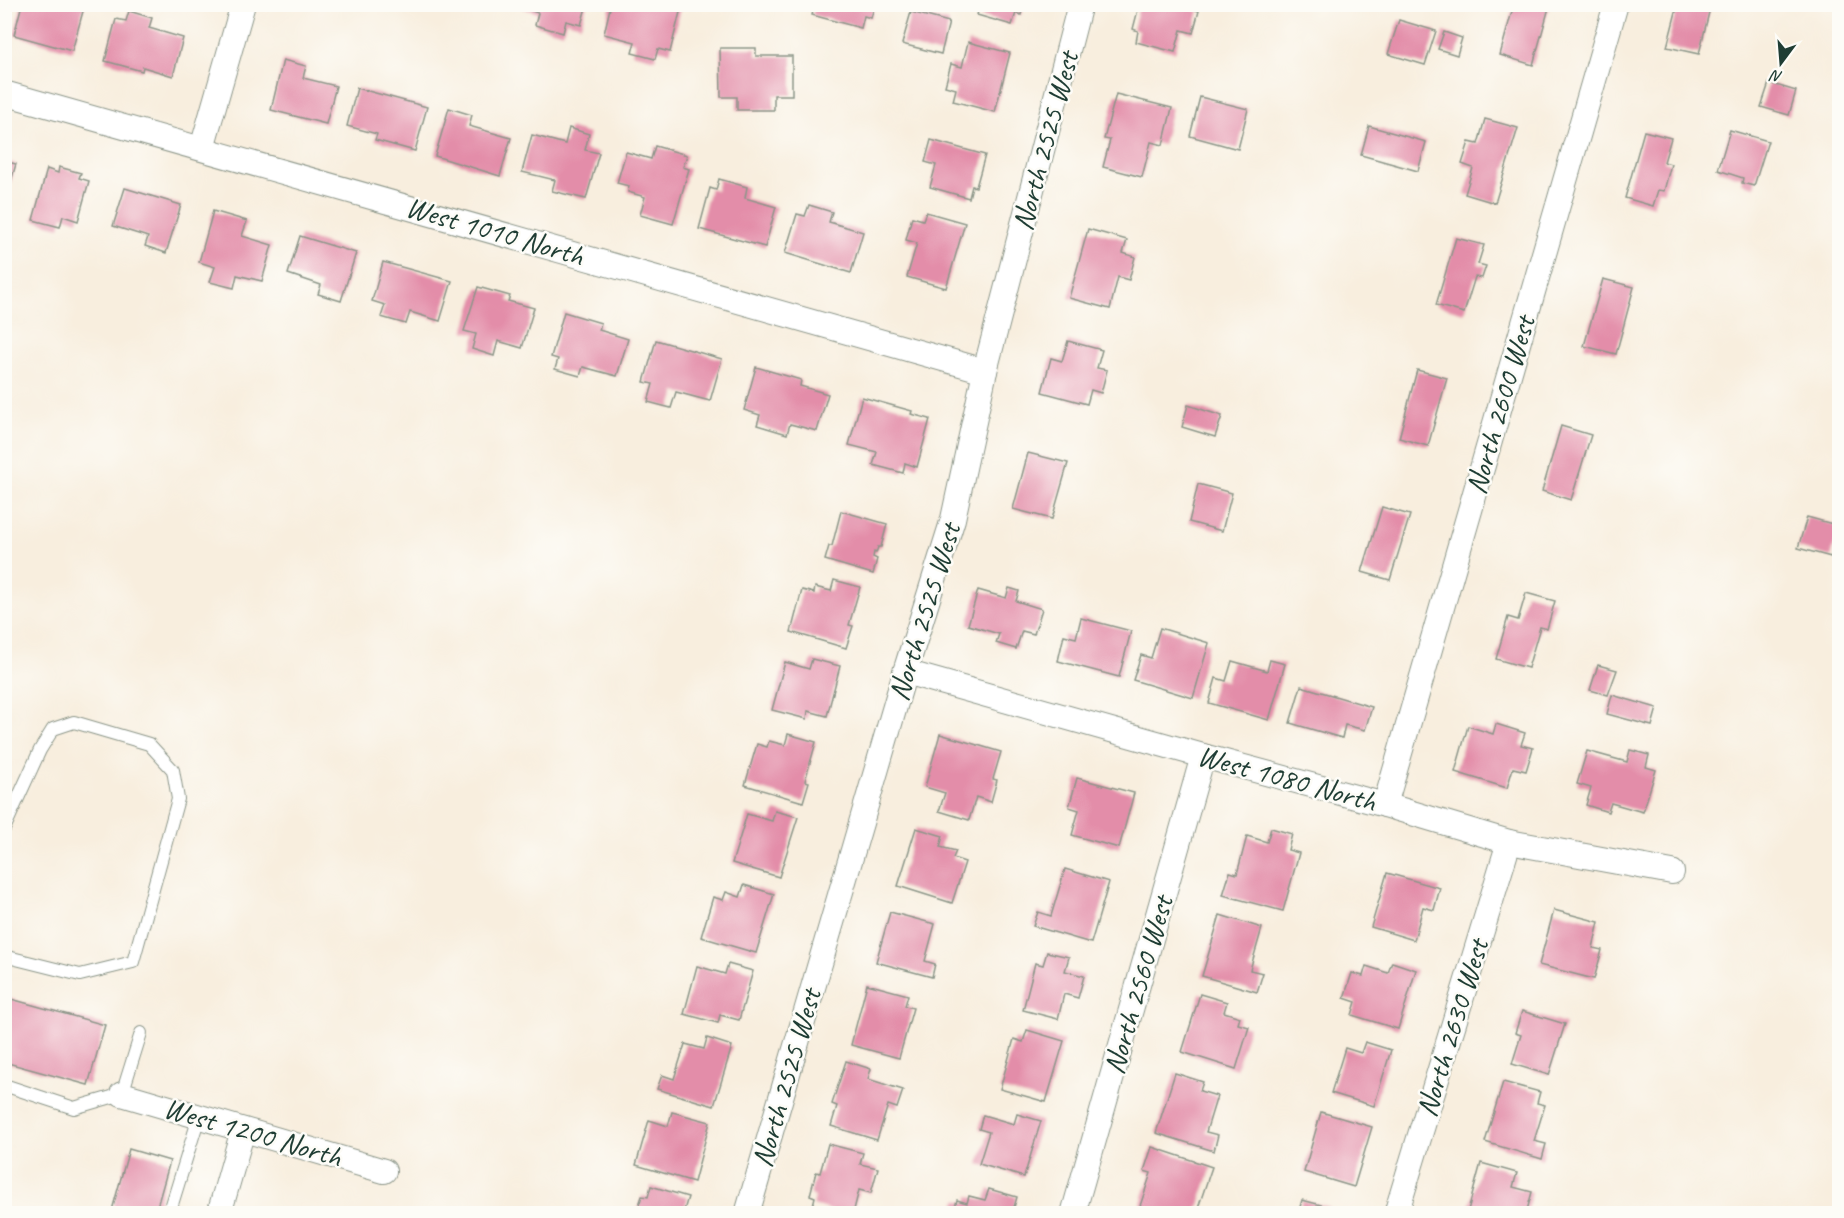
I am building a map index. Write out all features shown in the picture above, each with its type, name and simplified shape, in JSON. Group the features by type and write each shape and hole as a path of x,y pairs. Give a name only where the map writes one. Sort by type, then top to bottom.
{"street":[{"path":"202,148 243,4"},
{"name":"North 2525 West","path":"747,1214 905,672 953,519 985,371 1080,4"},
{"name":"North 2600 West","path":"1385,805 1616,4"},
{"name":"West 1010 North","path":"4,93 985,371"},
{"name":"West 1080 North","path":"905,672 1385,805 1509,842 1672,873"},
{"name":"North 2560 West","path":"1073,1214 1203,756"},
{"name":"North 2630 West","path":"1396,1214 1509,842"},
{"name":"West 1200 North","path":"122,1094 384,1171"},
{"path":"219,1214 243,1130"}],"lane":[{"path":"4,829 40,750 53,729 74,722 149,744 173,770 178,799 133,962 80,975 4,956"},
{"path":"4,1085 74,1108 122,1094 141,1033"},
{"path":"169,1214 199,1117"}],"building":[{"path":"22,4 85,4 72,51 14,35"},
{"path":"511,4 587,4 581,25 566,21 563,33 535,25 538,13"},
{"path":"611,4 667,4 681,8 670,52 658,49 655,59 632,53 635,42 604,34"},
{"path":"815,4 875,4 871,18 864,16 861,28 812,15"},
{"path":"980,4 1024,4 1021,15 1016,13 1012,25 977,15"},
{"path":"1145,4 1175,4 1199,11 1193,33 1181,30 1175,52 1136,42 1138,31 1133,29 1139,6 1144,7"},
{"path":"1514,4 1550,4 1533,65 1500,55"},
{"path":"1678,4 1711,4 1699,54 1667,47"},
{"path":"129,11 152,18 149,28 183,38 173,76 143,67 142,71 105,61 116,19 126,21"},
{"path":"911,12 949,22 941,54 902,44"},
{"path":"1399,20 1436,31 1425,65 1388,54"},
{"path":"1444,32 1462,38 1457,55 1438,49"},
{"path":"968,42 1010,53 995,112 953,101 956,89 945,86 951,64 962,67"},
{"path":"720,48 756,48 756,56 792,56 792,95 774,95 774,110 737,110 737,97 721,97"},
{"path":"283,60 306,66 303,78 336,86 326,124 271,110"},
{"path":"1769,83 1796,91 1789,115 1761,107"},
{"path":"357,88 427,107 415,151 375,140 377,134 347,126"},
{"path":"1116,94 1172,108 1163,145 1151,142 1142,177 1103,167 1110,140 1104,139"},
{"path":"1200,97 1248,109 1238,149 1190,136"},
{"path":"449,108 472,115 469,126 511,138 500,176 435,156"},
{"path":"1485,119 1518,128 1495,203 1465,194 1473,168 1462,164 1469,142 1478,144"},
{"path":"1369,126 1426,142 1418,171 1361,155"},
{"path":"569,128 589,134 585,150 599,153 586,199 552,191 555,180 522,172 532,135 565,144"},
{"path":"1730,130 1768,141 1754,186 1742,183 1743,178 1718,170"},
{"path":"1644,131 1671,138 1664,162 1671,164 1664,191 1658,190 1653,206 1625,198"},
{"path":"931,140 985,155 976,187 972,186 969,198 930,187 936,165 925,162"},
{"path":"655,146 687,155 683,167 689,169 673,224 640,215 645,197 628,192 629,186 617,183 626,152 651,159"},
{"path":"4,161 16,164 5,202 4,202"},
{"path":"59,167 81,173 79,178 89,181 78,221 63,216 60,227 33,220 47,169 58,173"},
{"path":"719,179 747,187 745,198 776,207 765,247 699,229 710,188 716,190"},
{"path":"125,188 181,205 166,253 145,246 148,237 113,226"},
{"path":"809,205 832,212 829,222 863,232 851,273 785,253 797,214 805,216"},
{"path":"213,211 247,221 242,236 272,245 262,281 237,275 234,288 210,282 215,267 199,262"},
{"path":"926,212 965,223 946,288 907,277 917,243 906,240 912,217 923,220"},
{"path":"1088,229 1127,240 1123,253 1135,257 1129,280 1118,277 1110,309 1069,298"},
{"path":"300,236 356,253 341,301 318,294 321,285 288,274"},
{"path":"1456,238 1484,245 1478,264 1486,266 1482,278 1475,277 1464,313 1436,305"},
{"path":"383,262 452,281 440,321 410,312 406,324 381,317 385,305 372,301"},
{"path":"1603,279 1634,287 1616,354 1584,346"},
{"path":"478,287 510,296 508,301 534,308 522,348 498,341 494,356 472,349 476,334 464,331"},
{"path":"564,312 601,323 599,330 628,339 617,376 583,367 580,376 555,369 558,359 551,357"},
{"path":"656,340 722,359 710,401 676,392 671,408 648,402 653,384 644,382"},
{"path":"1068,341 1102,350 1097,368 1107,370 1101,393 1091,390 1087,404 1042,392 1051,358 1062,361"},
{"path":"756,367 801,380 800,386 828,394 817,431 790,424 787,434 757,425 760,415 744,410"},
{"path":"1417,370 1447,378 1428,446 1399,438"},
{"path":"862,397 912,411 911,414 930,419 917,467 905,463 903,473 873,465 877,452 849,445"},
{"path":"1188,405 1222,416 1215,437 1182,427"},
{"path":"1561,426 1591,435 1571,500 1542,491"},
{"path":"1028,453 1068,463 1052,519 1013,509"},
{"path":"1198,484 1232,493 1222,531 1189,522"},
{"path":"1382,507 1410,515 1390,580 1362,572"},
{"path":"841,511 887,524 881,547 878,547 876,553 874,552 873,557 877,559 873,574 825,560 829,546 832,546"},
{"path":"1807,517 1840,526 1831,557 1798,548"},
{"path":"834,580 860,587 849,625 853,626 846,648 791,632 802,590 814,593 815,587 831,591"},
{"path":"1009,588 1019,591 1016,601 1042,609 1034,634 1022,631 1016,649 996,643 999,634 968,625 978,590 1006,598"},
{"path":"1526,593 1555,601 1547,629 1540,627 1528,668 1496,659 1508,617 1518,620"},
{"path":"1081,618 1131,631 1119,677 1058,661 1064,635 1076,638"},
{"path":"1160,628 1209,643 1193,698 1133,680 1141,655 1151,658"},
{"path":"812,659 840,666 827,716 808,711 807,719 772,710 785,662 809,669"},
{"path":"1270,660 1285,664 1269,720 1209,703 1216,678 1226,681 1232,661 1267,671"},
{"path":"1598,665 1617,670 1608,695 1590,690"},
{"path":"1301,686 1372,707 1365,730 1345,725 1342,738 1290,723"},
{"path":"1612,695 1657,708 1652,726 1607,714"},
{"path":"1496,724 1525,733 1521,745 1533,748 1526,771 1513,768 1507,788 1455,772 1468,726 1493,734"},
{"path":"788,734 816,742 805,781 809,782 803,802 745,785 757,744 767,747 769,741 785,745"},
{"path":"940,734 1001,752 993,779 997,780 991,802 976,797 969,820 939,811 945,793 925,787"},
{"path":"1630,750 1649,755 1646,767 1656,770 1643,812 1611,803 1608,812 1586,805 1591,788 1577,784 1587,751 1627,762"},
{"path":"1077,778 1134,793 1119,848 1072,835 1079,810 1069,807"},
{"path":"775,811 798,817 779,877 732,863 747,814 772,821"},
{"path":"916,828 943,836 940,847 956,851 953,858 965,862 952,903 898,886"},
{"path":"1271,828 1292,834 1288,850 1299,853 1283,911 1223,895 1230,872 1237,874 1247,836 1267,842"},
{"path":"1065,869 1109,882 1091,943 1033,926 1038,912 1051,916"},
{"path":"1387,873 1440,888 1434,910 1423,907 1414,940 1371,927"},
{"path":"744,885 774,894 756,953 701,937 713,897 723,900 726,892 740,897"},
{"path":"1554,910 1599,922 1593,948 1602,950 1594,979 1539,965"},
{"path":"890,912 935,924 925,961 935,964 932,977 876,962"},
{"path":"1220,915 1262,928 1250,970 1263,973 1257,992 1202,976"},
{"path":"1047,952 1069,957 1065,971 1084,976 1078,998 1064,994 1058,1019 1023,1010 1035,963 1043,965"},
{"path":"1392,962 1416,970 1398,1029 1352,1015 1356,1002 1344,998 1352,973 1363,976 1366,966 1388,973"},
{"path":"728,964 753,971 739,1020 720,1015 718,1023 684,1014 697,966 725,974"},
{"path":"867,984 908,995 905,1006 913,1008 899,1058 851,1045"},
{"path":"1200,994 1227,1002 1224,1012 1240,1017 1238,1024 1249,1027 1236,1069 1182,1052"},
{"path":"4,997 105,1025 88,1085 4,1062"},
{"path":"1522,1011 1565,1024 1549,1075 1512,1064 1521,1035 1515,1033"},
{"path":"1027,1030 1064,1041 1046,1102 1000,1089 1014,1039 1023,1042"},
{"path":"707,1038 732,1046 714,1106 657,1089 662,1075 674,1079 685,1044 704,1049"},
{"path":"1365,1042 1391,1050 1374,1106 1331,1093 1345,1048 1361,1053"},
{"path":"846,1061 871,1069 868,1079 903,1090 897,1108 888,1105 877,1140 831,1126 837,1106 832,1104"},
{"path":"1175,1073 1203,1082 1200,1091 1217,1096 1206,1132 1218,1135 1214,1151 1156,1133"},
{"path":"1503,1082 1540,1092 1537,1103 1545,1105 1534,1141 1546,1144 1542,1159 1485,1142"},
{"path":"672,1112 710,1122 694,1182 636,1165 649,1120 668,1126"},
{"path":"1321,1112 1372,1127 1354,1187 1304,1172"},
{"path":"1017,1114 1041,1121 1024,1177 979,1164 989,1132 979,1129 983,1115 1014,1124"},
{"path":"828,1144 863,1153 860,1164 878,1168 871,1193 859,1190 853,1214 843,1214 813,1205 815,1197 810,1195 816,1172 820,1173"},
{"path":"1152,1147 1212,1167 1196,1214 1152,1214 1139,1209 1151,1173 1144,1171"},
{"path":"129,1149 170,1161 155,1214 111,1214"},
{"path":"1481,1163 1517,1173 1513,1187 1532,1192 1526,1214 1467,1214"},
{"path":"651,1186 688,1197 683,1214 636,1214 642,1196 648,1197"},
{"path":"989,1189 1017,1197 1012,1214 953,1214 957,1200 967,1203 969,1196 985,1200"},
{"path":"1302,1200 1329,1207 1328,1214 1298,1214"}]}
